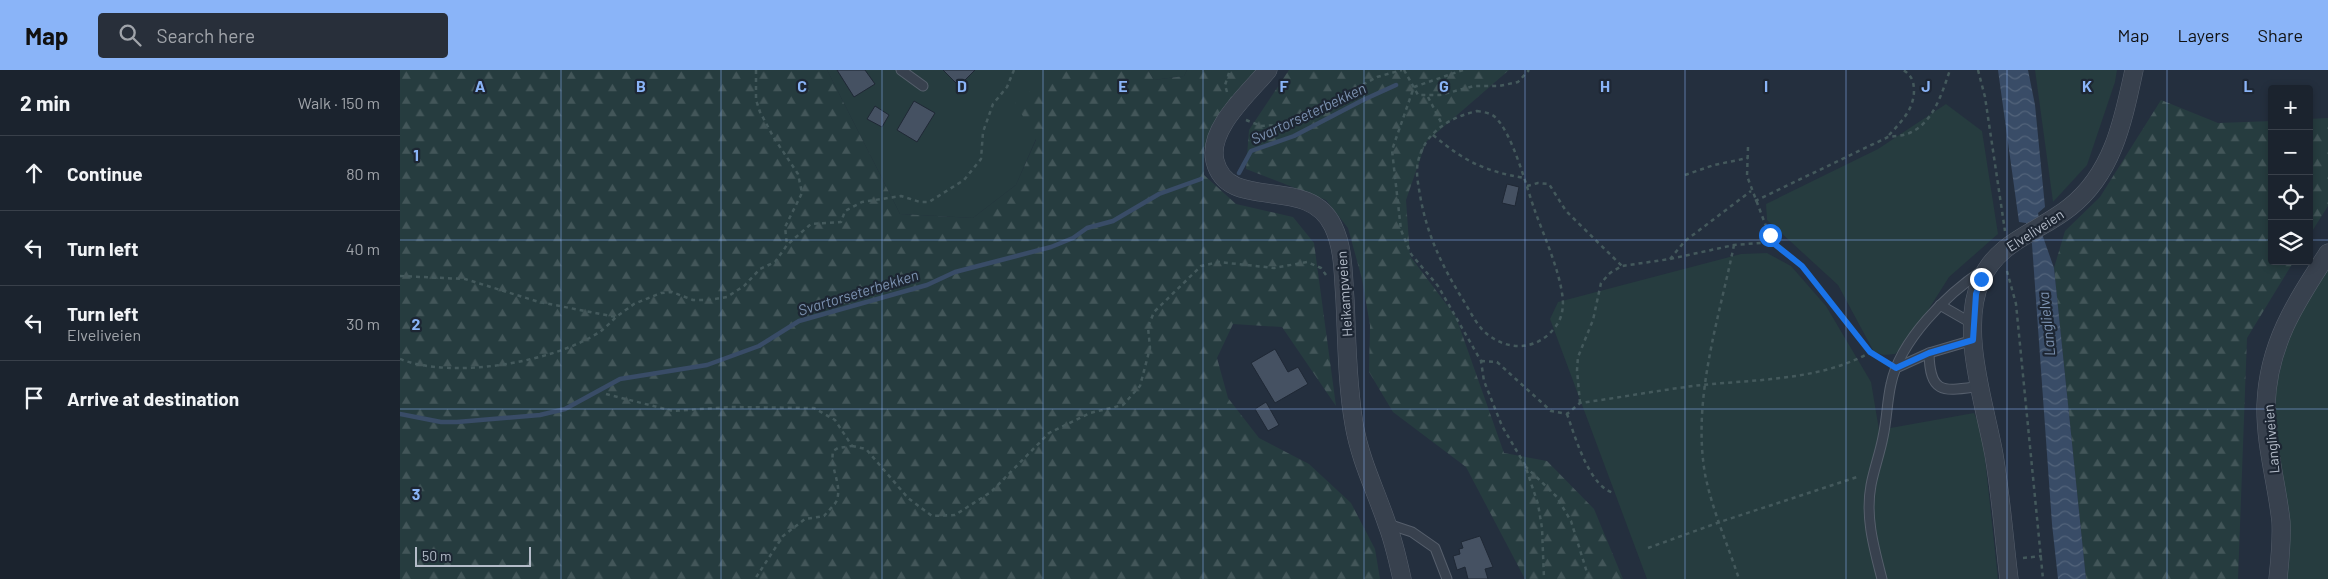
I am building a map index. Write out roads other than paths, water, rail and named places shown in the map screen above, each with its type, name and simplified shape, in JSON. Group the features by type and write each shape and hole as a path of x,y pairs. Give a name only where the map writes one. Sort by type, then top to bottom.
{"street":[{"name":"Heikampveien","path":"1268,70 1235,109 1216,137 1214,152 1217,169 1228,181 1246,190 1303,199 1321,208 1332,224 1341,247 1354,423 1360,454 1387,523 1402,579"},
{"name":"Elveliveien","path":"2009,579 1994,456 1973,332 1976,294 1994,260 2019,239 2070,207 2095,182 2112,151 2122,123 2134,70"},
{"name":"Langliveien","path":"2278,579 2281,551 2281,522 2268,438 2266,406 2268,381 2272,360 2289,317 2299,296 2328,252"}],"lane":[{"path":"901,70 923,86"},
{"path":"1882,579 1869,516 1871,486 1887,418 1891,384 1896,368 1908,345 1940,306 1965,282 1994,260"},
{"path":"1896,368 1973,332 1940,306"},
{"path":"1929,353 1930,374 1936,384 1947,389 1981,386"},
{"path":"1387,523 1412,532 1435,548 1447,579"}],"water":[{"name":"Langlielva","path":"1998,70 2028,70 2035,105 2045,207 2038,213 2042,234 2054,268 2086,579 2058,579 2052,524 2032,244 2026,223 2019,222"}],"waterway":[{"name":"Svartorseterbekken","path":"1239,173 1251,151 1294,136 1396,85"},
{"name":"Svartorseterbekken","path":"400,414 441,422 457,422 540,415 565,409 620,379 707,365 759,346 799,321 927,285 955,272 1051,247 1073,238 1087,228 1113,221 1159,194 1201,179"}]}
